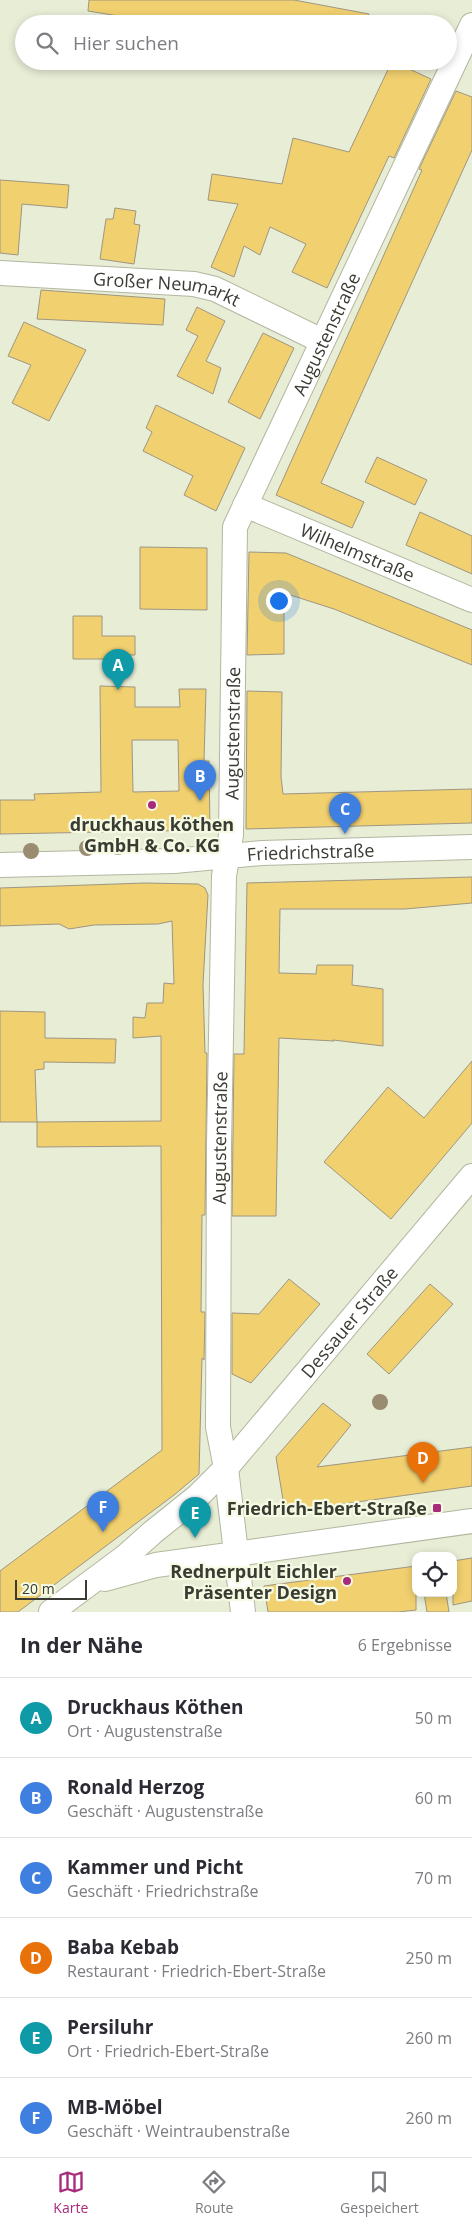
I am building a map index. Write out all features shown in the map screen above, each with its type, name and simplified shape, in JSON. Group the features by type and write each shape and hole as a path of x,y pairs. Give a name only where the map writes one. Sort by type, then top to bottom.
{"street":[{"name":"Augustenstraße","path":"457,57 472,25"},
{"name":"Augustenstraße","path":"243,1612 226,1468 218,1427 224,876 231,835 236,527 451,70"},
{"name":"Großer Neumarkt","path":"0,273 194,284 215,289 322,341"},
{"name":"Wilhelmstraße","path":"245,505 472,600"},
{"name":"Friedrichstraße","path":"0,865 174,861 262,853 472,848"},
{"name":"Dessauer Straße","path":"87,1586 198,1496 226,1468 472,1176"},
{"path":"51,1612 87,1586 119,1574 156,1565 472,1522"}],"building":[{"path":"89,0 294,0 369,15 112,15 88,11"},
{"path":"388,70 412,70 431,79 394,158 389,156 327,288 292,272 306,244 270,227 260,255 244,246 234,277 211,267 238,204 208,200 212,174 282,184 293,138 349,152"},
{"path":"456,91 472,97 472,150 321,483 364,502 352,528 276,495 422,170 419,169"},
{"path":"0,180 69,185 67,208 22,204 18,255 0,253"},
{"path":"115,208 136,211 134,224 140,225 134,264 100,259 106,219 113,219"},
{"path":"41,290 165,299 163,325 37,319"},
{"path":"197,307 225,321 206,361 221,368 213,394 177,376 198,336 186,330"},
{"path":"24,322 86,350 49,421 12,403 31,365 8,356"},
{"path":"263,333 294,348 260,419 228,402"},
{"path":"156,405 245,448 216,511 184,495 193,476 143,451 152,432 146,428"},
{"path":"377,457 427,480 415,505 365,482"},
{"path":"420,512 472,536 472,574 406,545"},
{"path":"140,547 207,548 207,610 140,609"},
{"path":"249,552 286,553 472,630 472,665 334,609 284,593 284,654 247,655"},
{"path":"73,616 102,616 102,636 135,636 135,655 117,655 117,659 73,659"},
{"path":"100,686 135,687 135,707 180,707 179,689 206,689 204,761 209,761 210,830 0,834 0,800 35,800 34,794 101,792","holes":["132,740 178,740 179,791 133,792"]},
{"path":"247,691 282,692 281,777 283,794 472,789 472,823 246,829"},
{"path":"472,877 472,903 405,909 280,909 279,973 316,974 317,965 353,965 352,985 383,989 383,1046 333,1040 279,1038 276,1216 232,1216 234,1054 244,1054 247,883"},
{"path":"145,883 198,884 205,888 208,895 203,984 205,1053 207,1053 205,1215 202,1215 201,1312 205,1312 199,1474 174,1495 18,1612 0,1612 0,1571 162,1450 161,1146 37,1147 37,1122 161,1121 161,1036 133,1038 133,1017 145,1018 147,1003 163,1003 164,983 174,984 172,921 158,924 94,925 69,929 59,924 0,926 0,888"},
{"path":"0,1011 45,1012 45,1038 116,1039 115,1063 44,1062 44,1069 35,1070 37,1122 0,1122"},
{"path":"472,1061 472,1123 391,1219 324,1162 388,1087 424,1118"},
{"path":"289,1279 320,1304 251,1383 232,1374 232,1313 259,1314"},
{"path":"430,1284 453,1304 389,1374 367,1354"},
{"path":"323,1403 351,1425 317,1467 472,1447 472,1486 285,1512 276,1457"},
{"path":"472,1558 472,1601 453,1605 453,1597 457,1597 457,1560"},
{"path":"412,1567 412,1597 416,1597 416,1610 398,1612 268,1612 264,1586"},
{"path":"425,1597 447,1597 449,1612 427,1612"}],"place":[{"name":"Druckhaus Köthen","path":"118,690"},
{"name":"Ronald Herzog","path":"200,801"},
{"name":"druckhaus köthen GmbH & Co. KG","path":"152,805"},
{"name":"Kammer und Picht","path":"345,834"},
{"name":"Baba Kebab","path":"423,1483"},
{"name":"Friedrich-Ebert-Straße","path":"437,1508"},
{"name":"MB-Möbel","path":"103,1532"},
{"name":"Persiluhr","path":"195,1538"},
{"name":"Rednerpult Eichler Präsenter Design","path":"347,1581"}]}
